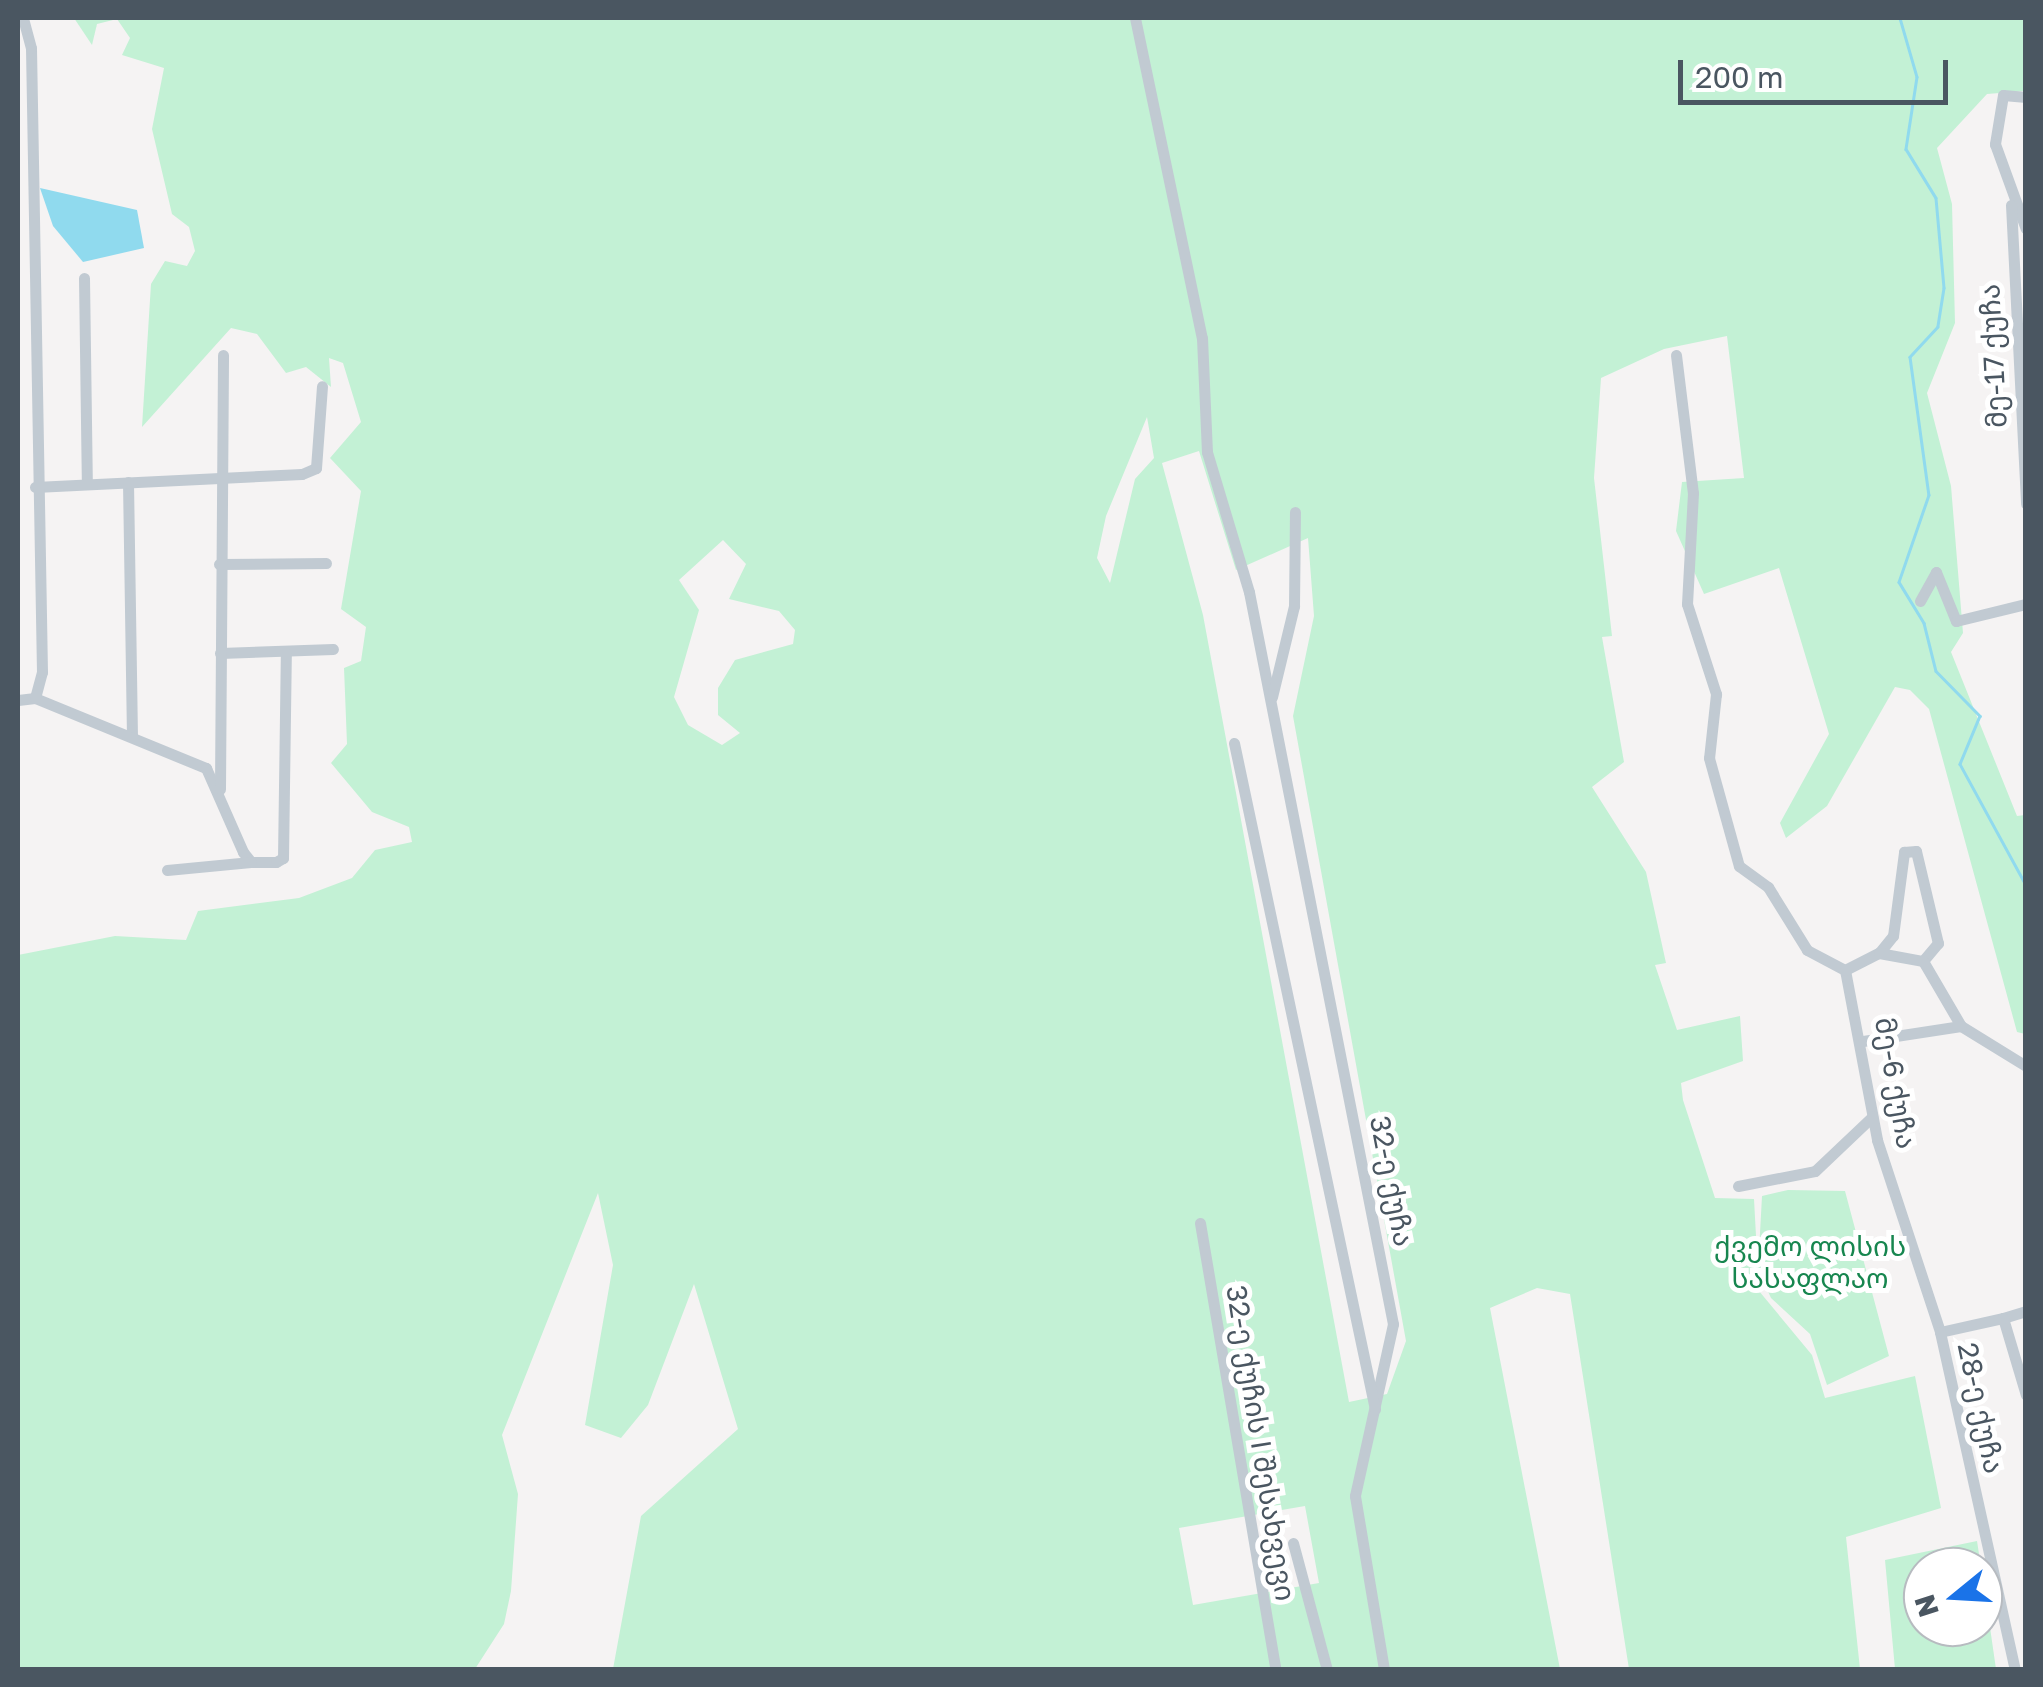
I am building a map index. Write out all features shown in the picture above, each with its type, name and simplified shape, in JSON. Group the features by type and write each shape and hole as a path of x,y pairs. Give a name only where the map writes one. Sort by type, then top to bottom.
{"street":[{"path":"23,18 31,48 35,487 42,672 35,698"},
{"name":"32-ე ქუჩა","path":"1135,18 1202,338 1207,452 1271,701 1393,1324 1355,1496 1384,1670"},
{"path":"2026,97 2003,95 1995,144 2010,206 2026,229"},
{"name":"მე-17 ქუჩა","path":"2010,206 2026,504"},
{"path":"84,278 87,484"},
{"path":"1676,355 1694,493 1688,608 1716,694 1709,758 1739,866 1768,887 1788,931 1845,970 1879,953 1893,936 1904,852 1916,851 1938,943 1922,961"},
{"path":"220,789 219,477 223,356"},
{"path":"35,487 316,468 322,386"},
{"path":"128,482 132,735"},
{"path":"1271,701 1294,606 1295,512"},
{"path":"220,564 326,562"},
{"path":"1920,601 1936,572 1956,621 2026,604"},
{"path":"220,653 333,649"},
{"path":"167,870 283,858 286,653"},
{"path":"18,700 35,698 206,768 220,789 251,862"},
{"path":"1234,743 1375,1409"},
{"path":"1879,953 1922,961 1962,1026 2026,1066"},
{"name":"მე-6 ქუჩა","path":"1845,970 1862,1041 1872,1117 1940,1332"},
{"path":"1862,1041 1962,1026"},
{"path":"1738,1186 1814,1171 1872,1117"},
{"name":"32-ე ქუჩის I შესახვევი","path":"1200,1224 1276,1670"},
{"path":"1940,1332 2026,1311"},
{"path":"2003,1318 2026,1395"},
{"name":"28-ე ქუჩა","path":"1940,1332 2016,1670"},
{"path":"1293,1544 1328,1670"}],"green space":[{"path":"74,18 2025,18 2025,91 1987,94 1937,148 1952,204 1955,323 1927,393 1951,486 1963,633 1951,652 2017,816 2025,815 2025,1034 2017,1032 1929,709 1910,690 1895,687 1827,806 1786,838 1780,823 1829,734 1779,568 1704,594 1676,531 1682,482 1744,478 1727,336 1664,349 1601,378 1594,478 1612,636 1602,637 1624,762 1592,787 1646,872 1666,963 1655,965 1677,1030 1740,1016 1743,1061 1681,1083 1683,1100 1715,1198 1754,1199 1759,1291 1812,1355 1825,1398 1915,1376 1941,1508 1846,1537 1860,1669 1629,1669 1570,1294 1537,1288 1490,1308 1560,1669 613,1669 641,1516 738,1429 694,1284 648,1405 621,1438 585,1425 613,1265 598,1193 502,1435 518,1494 511,1591 504,1624 475,1669 18,1670 18,955 115,936 186,940 198,911 299,898 352,878 375,850 412,842 409,827 372,812 331,763 347,744 344,668 361,661 366,627 341,609 361,491 330,458 361,422 343,363 329,358 331,387 306,367 286,373 257,334 231,328 142,427 151,284 165,261 187,266 195,251 189,227 172,214 152,129 164,68 122,55 130,38 117,19 97,24 92,45","holes":["1147,417 1154,458 1135,479 1110,583 1097,558 1106,516","1199,451 1236,570 1308,538 1314,616 1293,716 1406,1341 1387,1394 1349,1402 1203,615 1162,463","723,540 746,564 729,599 779,611 795,630 793,644 735,660 718,688 718,715 740,733 722,745 688,725 674,697 699,610 679,580","1305,1506 1319,1583 1193,1605 1179,1528"]},
{"name":"ქვემო ლისის სასაფლაო","path":"1788,1190 1845,1191 1889,1356 1827,1385 1810,1334 1771,1298 1758,1270 1762,1196"},
{"path":"1977,1541 1978,1547 1948,1547"},
{"path":"1903,1556 1903,1647 1993,1647 1996,1669 1895,1669 1885,1560"}],"water":[{"path":"40,188 137,210 144,248 83,262 53,226"}],"waterway":[{"path":"1900,18 1917,77 1906,149 1936,198 1944,288 1938,327 1910,357 1929,495 1899,582 1924,623 1936,671 1980,716 1960,764 2026,885"}]}
